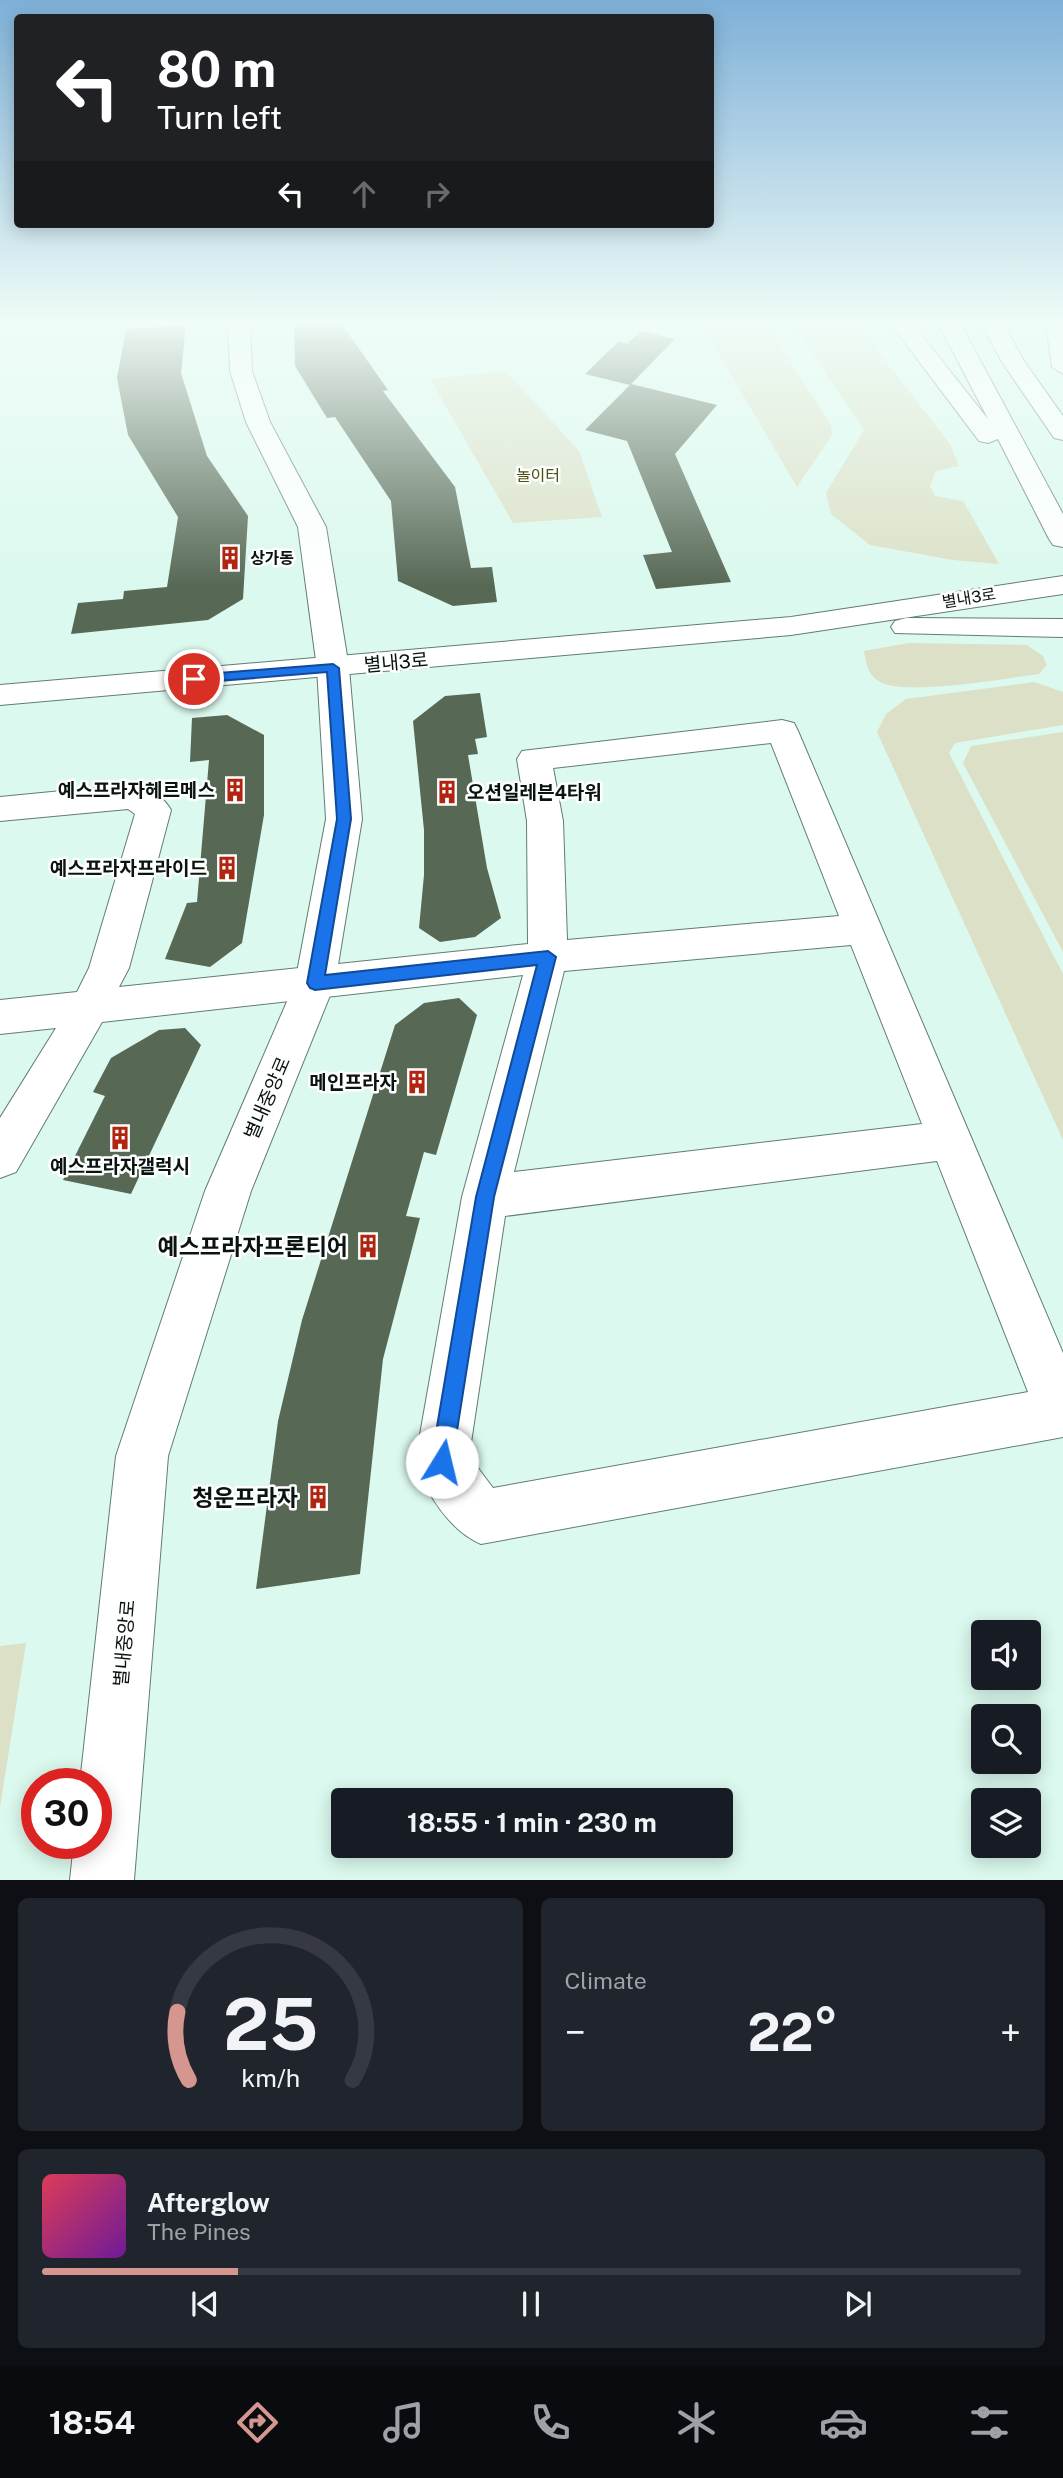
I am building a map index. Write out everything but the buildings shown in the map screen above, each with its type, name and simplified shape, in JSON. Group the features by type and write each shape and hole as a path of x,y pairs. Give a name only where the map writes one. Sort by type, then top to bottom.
{"main road":[{"name":"별내중앙로","path":"102,1880 142,1456 228,1191 315,983 344,819 333,668 312,527 254,411"},
{"path":"968,411 1047,513"},
{"path":"994,411 1063,539"},
{"path":"1047,411 1063,433"},
{"name":"별내3로","path":"0,695 792,626 1063,585"},
{"name":"별내3로","path":"792,626 1063,628"},
{"path":"782,732 1062,1412 481,1517 442,1462 485,1197 548,957 545,821 534,759 782,732"},
{"path":"0,809 134,796 154,810 109,968 89,1009 0,1157"},
{"path":"0,1017 548,957 862,929"},
{"path":"485,1197 950,1140"}],"green space":[{"name":"놀이터","path":"448,411 542,411 579,451 602,517 513,523"},
{"path":"752,411 822,411 831,425 832,435 797,487"},
{"path":"851,411 924,411 950,444 959,466 936,471 930,486 935,496 963,501 999,564 953,560 870,545 831,514 826,493 864,430"},
{"path":"909,643 1027,645 1043,656 1047,665 1039,674 929,687 889,685 871,674 864,651"},
{"path":"1034,682 1063,692 1063,725 955,743 949,753 1063,974 1063,1140 877,732 886,714 906,699"},
{"path":"1063,732 1063,952 963,763 971,746"},
{"path":"26,1643 0,1807 0,1646"}],"place":[{"name":"상가동","path":"230,558"},
{"name":"예스프라자헤르메스","path":"235,790"},
{"name":"오션일레븐4타워","path":"447,792"},
{"name":"예스프라자프라이드","path":"227,868"},
{"name":"메인프라자","path":"417,1082"},
{"name":"예스프라자갤럭시","path":"120,1138"},
{"name":"예스프라자프론티어","path":"368,1246"},
{"name":"청운프라자","path":"318,1497"}],"route":[{"path":"194,679 333,668 344,819 315,983 548,957 485,1197 442,1462"}]}
